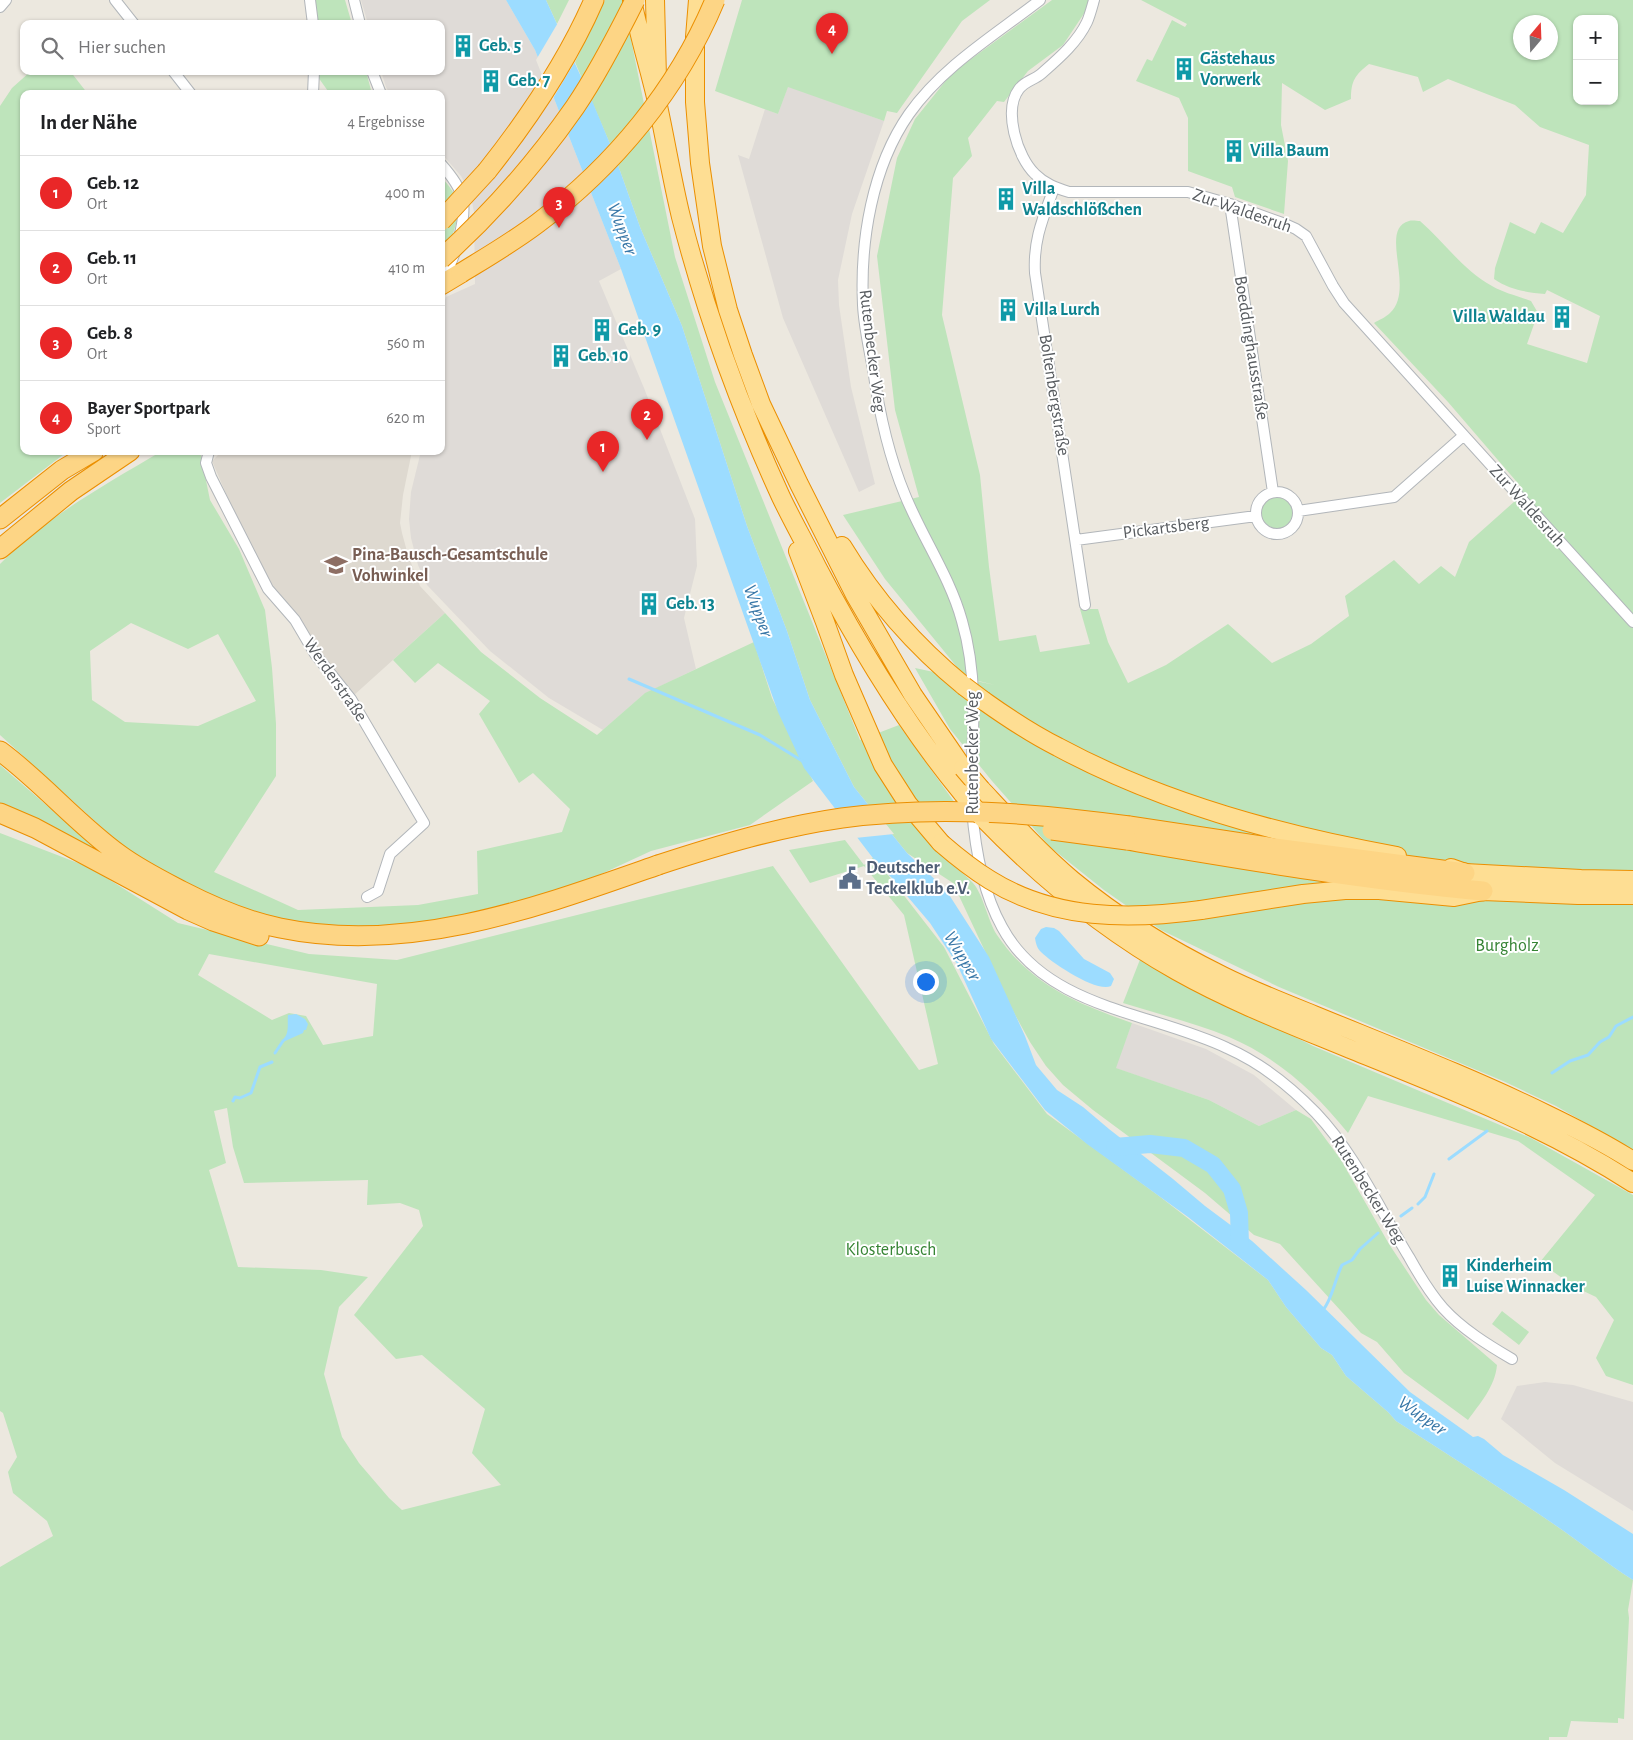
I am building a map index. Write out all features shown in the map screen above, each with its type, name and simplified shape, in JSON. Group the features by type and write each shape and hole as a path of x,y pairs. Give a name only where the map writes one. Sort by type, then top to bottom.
{"highway":[{"path":"445,217 488,171 534,108 565,58 594,0"},
{"path":"632,0 640,40 658,106 669,165 682,218 711,317 743,406 781,497 830,592 873,667 921,740 982,817 1025,860 1076,904 1137,947 1178,972 1267,1015 1428,1080 1508,1115 1576,1149 1633,1183"},
{"path":"445,270 487,216 526,173 576,105 603,62 636,0"},
{"path":"655,0 658,106"},
{"path":"698,0 695,36 695,102 700,163 712,246 728,310 761,404 803,493 855,595 913,695 963,768 1025,837 1072,880 1104,904 1178,952 1262,994 1426,1060 1515,1099 1584,1132 1633,1161"},
{"path":"445,272 508,244 538,223 601,170 649,114 682,66 715,0"},
{"path":"708,212 735,311 749,353 773,413 832,530 855,568 882,604 924,650 964,686 1032,733 1081,759 1196,805 1297,835 1358,849 1432,860 1465,873"},
{"path":"0,519 62,470 87,455"},
{"path":"0,549 71,491 124,455"},
{"path":"781,497 783,519 806,570 859,714 883,765 908,804 941,843 966,864 991,881 1046,905 1073,912 1101,916 1156,915 1303,894 1345,890 1379,890 1454,897 1483,891"},
{"path":"0,751 152,883"},
{"path":"0,813 152,883 221,910 279,928 314,934 352,937 425,932 479,922 660,870 736,840 842,818 889,814 993,813 1071,819 1265,864 1371,879 1483,891 1578,896 1633,896"},
{"path":"1128,833 1278,849 1465,873 1633,880"}],"street":[{"path":"0,7 6,0"},
{"path":"115,0 131,20"},
{"path":"310,0 312,20"},
{"path":"354,0 359,20"},
{"name":"Rutenbecker Weg","path":"1040,0 950,68 931,87 909,114 896,136 877,184 870,209 863,275 863,306 880,416 905,495 948,585 962,619 969,650 974,710 970,788 976,841 986,890 1002,929 1016,949 1042,973 1066,988 1089,999 1216,1042 1235,1051 1263,1067 1301,1097 1328,1126 1349,1155 1421,1278 1439,1303 1472,1334 1512,1359"},
{"name":"Zur Waldesruh","path":"1094,0 1087,22 1062,55 1038,76 1026,82 1018,90 1014,100 1012,114 1014,132 1020,152 1032,171 1054,188 1069,192 1185,192 1230,204 1286,224 1302,232 1344,303 1633,622"},
{"path":"176,75 188,90"},
{"path":"313,90 314,75"},
{"path":"374,75 379,90"},
{"path":"445,169 461,189 464,205 464,219 457,246 445,269"},
{"name":"Boltenbergstraße","path":"1054,188 1036,238 1034,255 1035,273 1085,605"},
{"name":"Boeddinghausstraße","path":"1230,204 1273,492"},
{"path":"1298,511 1394,497 1463,436"},
{"name":"Werderstraße","path":"209,455 206,463 211,477 268,589 295,620 315,654 351,699 424,823 390,854 378,891 367,897"},
{"path":"1273,492 1285,493 1290,496 1297,505 1298,511 1295,524 1284,533 1277,534 1263,529 1256,516 1258,504 1262,498 1273,492"},
{"name":"Pickartsberg","path":"1076,540 1256,516"}],"shaded area":[{"path":"361,0 506,0 535,50 621,269 599,281 644,388 695,519 697,566 684,618 696,669 644,694 603,730 549,698 490,651 427,585 418,565 411,538 409,519 411,492 420,455 445,455 445,300 446,297 475,284 474,212 470,192 461,176 445,158 445,90 388,90 382,75 445,75 445,20 367,20"},
{"path":"788,86 884,121 852,214 838,280 839,305 851,387 875,484 859,492 783,318 738,155 749,159 765,109 778,114"},
{"name":"Pina-Bausch-Gesamtschule Vohwinkel","path":"218,455 411,455 403,495 400,523 402,533 420,586 445,613 353,696 275,592 252,546 242,531 212,461"},
{"path":"1132,1023 1206,1049 1254,1075 1296,1110 1259,1126 1209,1100 1115,1068"},
{"path":"1545,1382 1573,1385 1633,1402 1633,1511 1555,1463 1501,1419 1517,1386"}],"green space":[{"path":"314,0 345,0 351,20 316,20"},
{"path":"546,0 569,0 557,24"},
{"path":"605,0 623,0 675,257 715,382 860,740 899,725 955,803 901,805 931,845 977,888 997,935 1011,953 1040,980 1057,991 1092,1008 1132,1023 1116,1068 1209,1100 1259,1126 1296,1110 1311,1119 1341,1160 1389,1244 1426,1300 1439,1315 1497,1365 1490,1388 1468,1420 1404,1373 1377,1342 1361,1333 1280,1244 1254,1235 1205,1193 1093,1110 1063,1085 1046,1066 1013,1011 953,883 907,853 854,787 810,700 787,631 747,526 682,326 640,227 613,151 575,62"},
{"path":"742,0 990,0 962,21 897,113 887,111 884,121 788,87 778,114 715,91"},
{"name":"Burgholz","path":"1052,0 1089,0 1085,12 1063,45 1028,71 1004,102 997,101 968,138 972,156 953,178 942,315 980,475 989,567 999,641 1036,635 1040,652 1090,644 1080,609 1098,609 1108,642 1128,683 1166,665 1228,624 1272,663 1311,644 1349,616 1345,596 1394,560 1419,584 1441,566 1455,577 1469,542 1515,501 1522,488 1448,402 1374,323 1390,313 1397,302 1400,290 1396,247 1400,226 1409,221 1420,221 1472,272 1501,291 1531,301 1538,313 1527,344 1587,363 1600,316 1547,290 1545,294 1525,291 1506,286 1494,279 1495,268 1510,222 1535,234 1541,222 1563,233 1586,195 1589,145 1540,127 1515,105 1448,79 1423,92 1418,77 1369,64 1355,79 1351,99 1325,110 1282,83 1281,125 1288,161 1284,214 1235,197 1232,187 1188,171 1188,118 1179,98 1136,81 1147,59 1152,61 1172,20 1185,27 1187,24 1141,0 1633,0 1633,1150 1556,1106 1503,1081 1279,987 1161,930 1104,890 1050,847 992,781 950,729 915,668 995,685 966,678 885,579 843,515 919,497 895,410 877,256 897,158 915,119 952,73"},
{"path":"27,75 73,75 85,90 20,90 20,455 63,455 0,503 0,106 12,88"},
{"path":"318,75 367,75 371,90 327,90"},
{"path":"445,182 454,194 459,206 445,256"},
{"path":"155,455 201,455 210,500 239,549 265,610 276,724 276,776 214,872 298,910 418,905 478,894 477,851 562,832 570,809 533,773 519,783 479,714 490,701 438,663 415,683 393,660 445,613 481,652 540,698 597,735 645,693 754,642 772,698 813,781 750,825 651,851 571,888 456,919 361,933 278,922 202,893 155,872 108,833 0,735 0,564 37,531 98,489","holes":["131,623 188,649 218,634 256,701 198,726 125,722 92,700 90,651"]},
{"path":"1277,497 1289,501 1293,513 1289,525 1277,529 1265,525 1261,513 1265,501"},
{"path":"0,765 111,861 0,808"},
{"name":"Klosterbusch","path":"0,833 91,868 178,923 309,954 397,960 773,866 919,1070 938,1064 904,915 864,866 810,883 789,850 845,840 864,865 874,857 944,947 994,1044 1047,1114 1159,1196 1268,1280 1286,1307 1321,1348 1332,1355 1346,1376 1396,1421 1555,1525 1633,1580 1628,1610 1624,1719 1618,1718 1618,1723 1571,1721 1567,1737 1549,1737 1549,1740 0,1740 0,1567 53,1536 47,1521 13,1493 8,1472 17,1457 3,1413 0,1411","holes":["209,954 377,984 373,1036 323,1045 306,1016 289,1013 272,1020 198,975","227,1108 233,1147 244,1183 368,1180 367,1205 400,1203 419,1210 423,1226 354,1315 396,1359 422,1355 485,1409 472,1453 501,1485 402,1510 359,1463 342,1437 324,1374 339,1307 368,1277 321,1270 238,1267 209,1170 226,1163 214,1111"]},
{"path":"1141,957 1184,981 1313,1046 1531,1138 1633,1195 1633,1385 1606,1376 1596,1358 1614,1320 1596,1297 1573,1286 1540,1262 1595,1195 1518,1141 1368,1096 1348,1133 1309,1090 1264,1055 1247,1045 1190,1023 1123,1003"},
{"path":"1502,1311 1529,1332 1519,1345 1492,1324"}],"water":[{"path":"506,0 546,0 593,103 613,151 640,227 682,326 747,526 787,631 810,700 854,787 907,853 946,890 989,957 1036,1065 1057,1090 1083,1107 1205,1206 1252,1241 1306,1290 1410,1392 1473,1437 1478,1436 1484,1439 1503,1455 1564,1490 1633,1534 1633,1580 1555,1525 1396,1421 1346,1376 1332,1355 1321,1348 1286,1307 1268,1280 1188,1217 1087,1144 1045,1110 991,1039 957,964 930,923 891,877 879,866 804,768 778,712 621,269 535,50"},
{"path":"1046,927 1059,931 1084,959 1110,973 1114,979 1111,986 1096,985 1075,976 1041,952 1035,938 1041,929"},
{"path":"296,1014 305,1019 308,1024 306,1030 283,1042 282,1040 287,1032 288,1015"}],"pier":[{"path":"559,21 576,60 552,100 536,60"},
{"path":"873,808 894,834 855,838 835,812"}],"waterway":[{"path":"629,679 760,735 804,762"},
{"path":"1552,1073 1570,1061 1588,1055 1600,1042 1609,1037 1616,1026 1633,1017"},
{"path":"275,1053 283,1041"},
{"path":"233,1101 235,1097 240,1098 251,1093 260,1067 272,1062"},
{"path":"1449,1159 1487,1131"},
{"name":"Wupper","path":"1115,1147 1150,1144 1184,1148 1213,1165 1232,1189 1239,1213 1240,1244"},
{"path":"1418,1204 1425,1197 1434,1174"},
{"path":"1401,1216 1412,1208"},
{"path":"1323,1310 1329,1301 1342,1265 1352,1260 1360,1249 1378,1233"}],"place":[{"name":"Geb. 5","path":"463,46"},
{"name":"Bayer Sportpark","path":"832,54"},
{"name":"Gästehaus Vorwerk","path":"1184,69"},
{"name":"Geb. 7","path":"491,81"},
{"name":"Villa Baum","path":"1234,151"},
{"name":"Villa Waldschlößchen","path":"1006,199"},
{"name":"Geb. 8","path":"559,228"},
{"name":"Villa Lurch","path":"1008,310"},
{"name":"Villa Waldau","path":"1562,317"},
{"name":"Geb. 9","path":"602,330"},
{"name":"Geb. 10","path":"561,356"},
{"name":"Geb. 11","path":"647,440"},
{"name":"Geb. 12","path":"603,472"},
{"name":"Pina-Bausch-Gesamtschule Vohwinkel","path":"336,565"},
{"name":"Geb. 13","path":"649,604"},
{"name":"Deutscher Teckelklub e.V.","path":"850,878"},
{"name":"Kinderheim Luise Winnacker","path":"1450,1276"}]}
